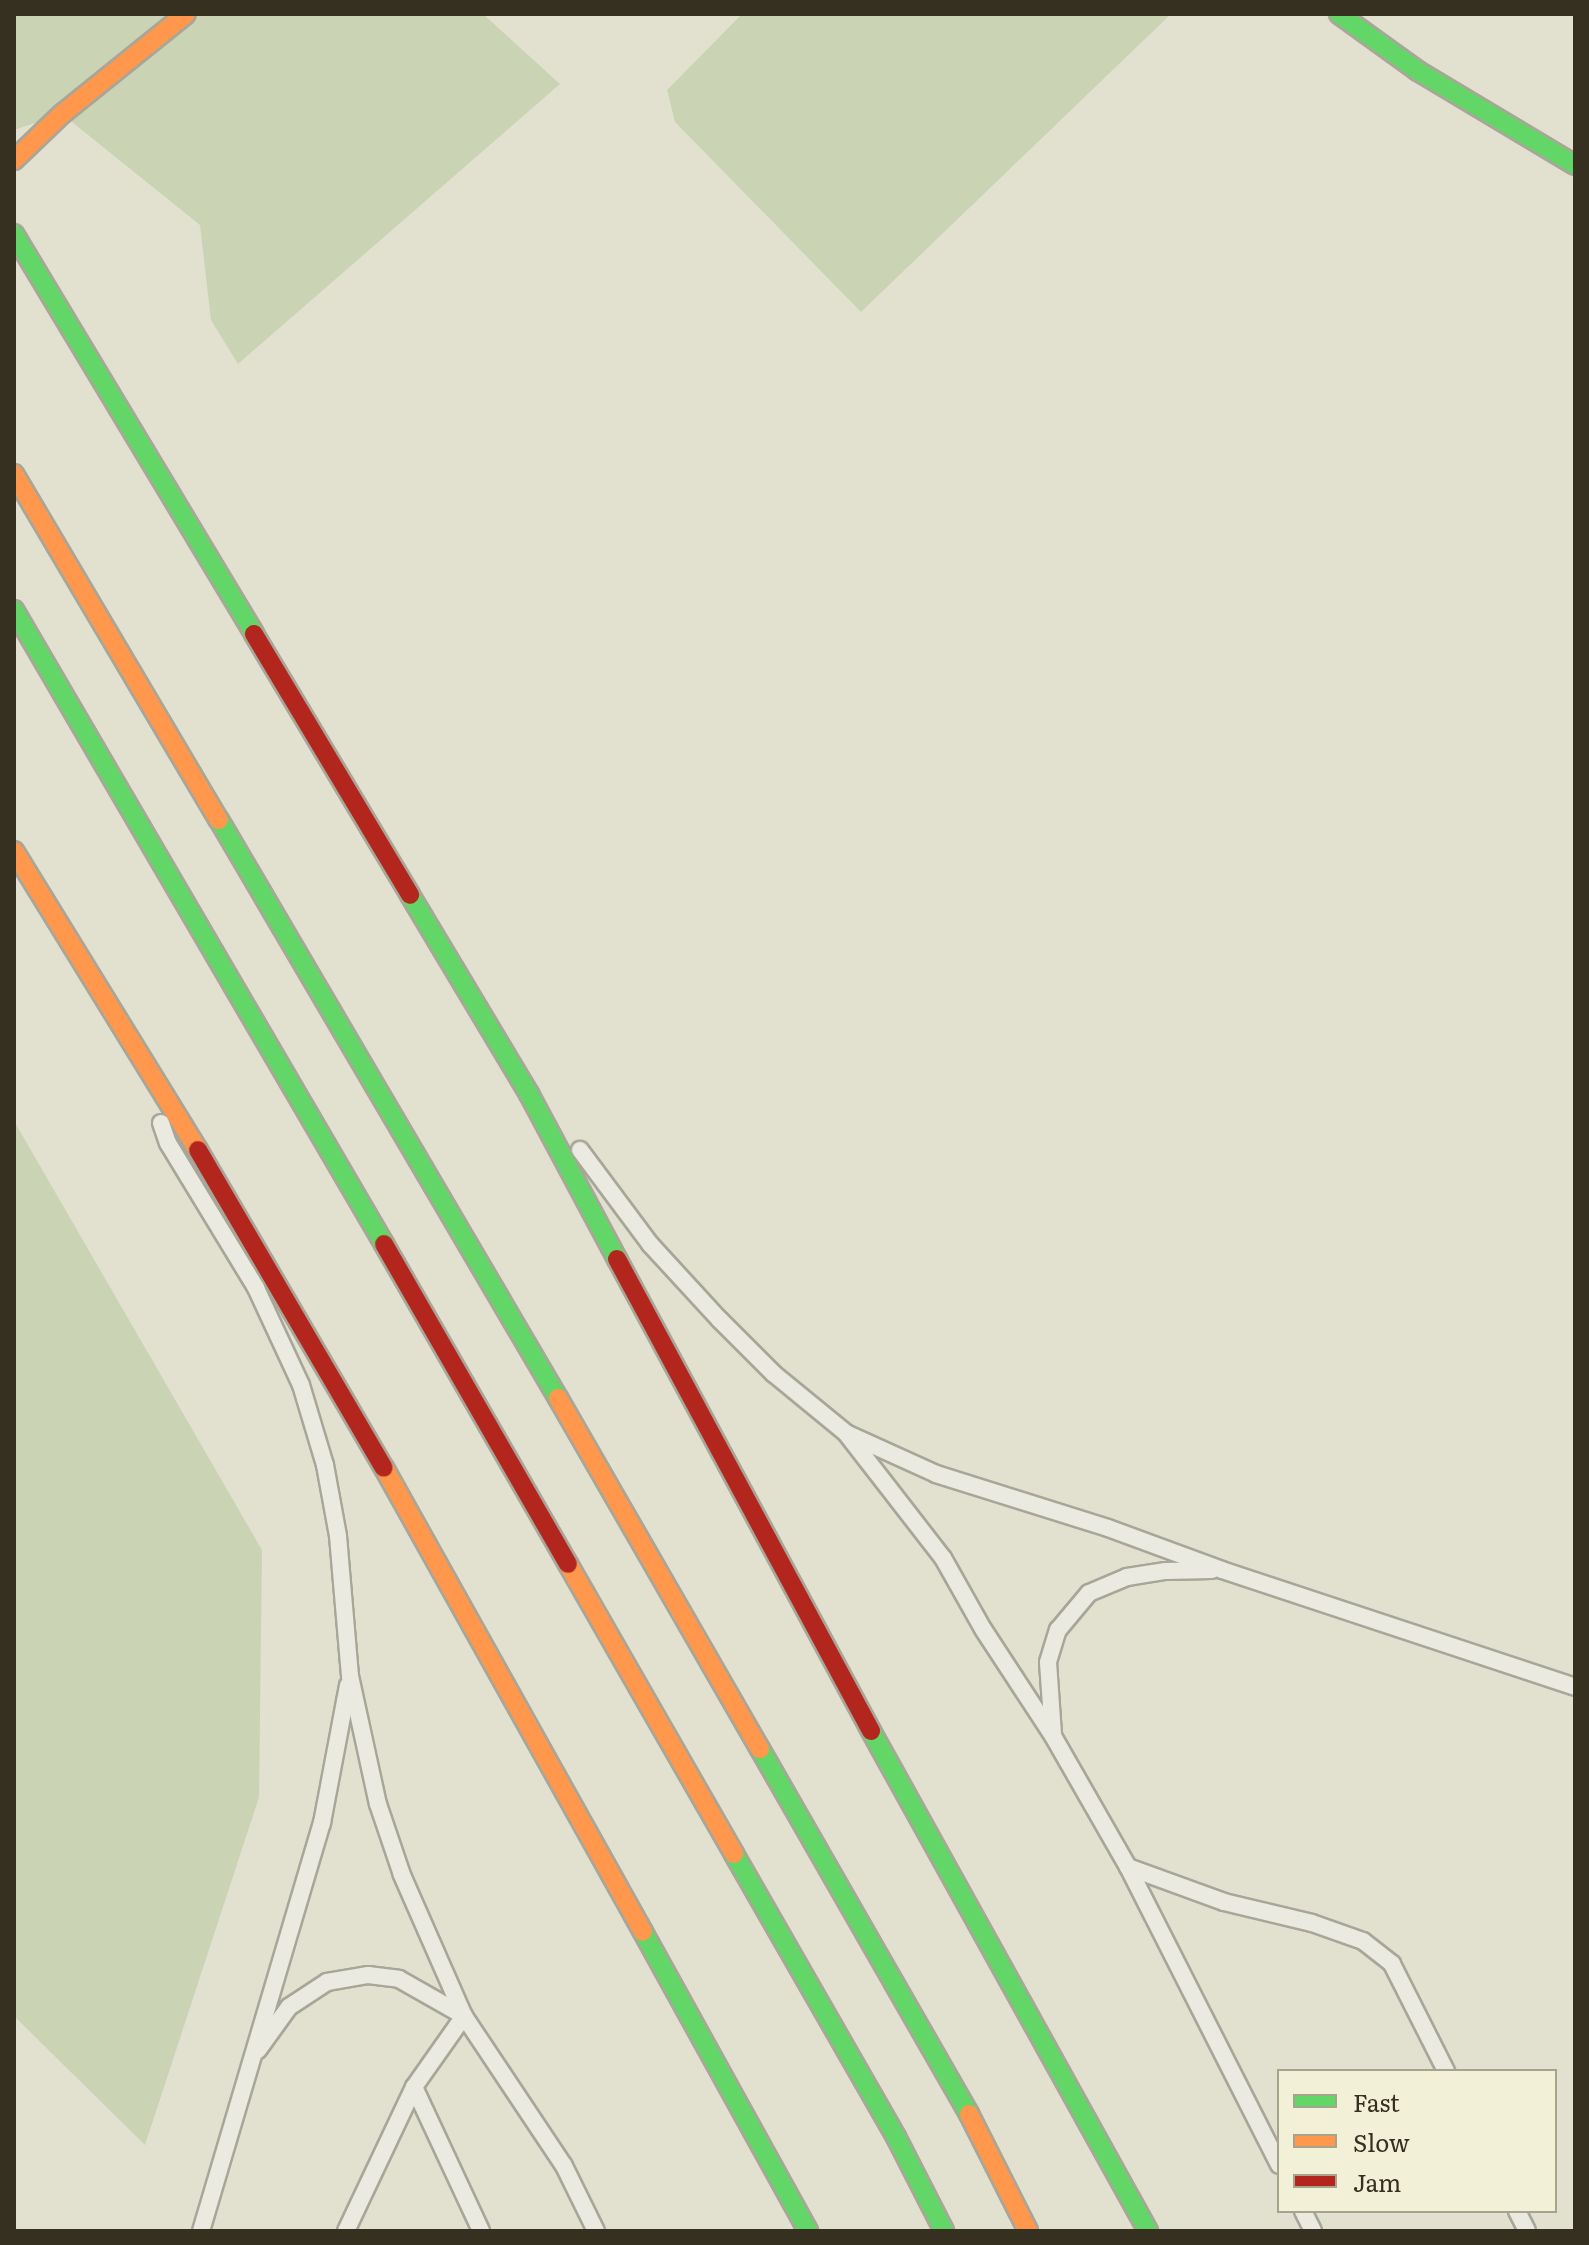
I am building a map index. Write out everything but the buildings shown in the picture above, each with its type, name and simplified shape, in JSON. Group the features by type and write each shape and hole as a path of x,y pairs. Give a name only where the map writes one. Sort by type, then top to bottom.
{"main road":[{"path":"14,160 62,114 186,14"},
{"path":"1339,14 1418,71 1575,165"},
{"path":"14,234 529,1094 810,1620 1148,2231"},
{"path":"14,474 509,1312 965,2106 1028,2231"},
{"path":"14,610 454,1363 896,2137 944,2231"},
{"path":"14,851 141,1063 243,1223 444,1572 808,2231"}],"lane":[{"path":"141,1063 168,1143 256,1288 301,1385 325,1465 338,1536 350,1676 378,1804 392,1847 464,2016 564,2166 596,2231"},
{"path":"529,1094 580,1149 650,1244 720,1320 774,1374 846,1433 943,1558 983,1629 1053,1736 1128,1867 1277,2161"},
{"path":"846,1433 936,1474 1108,1528 1222,1570 1575,1687"},
{"path":"1053,1736 1048,1662 1058,1630 1089,1593 1127,1577 1166,1571 1222,1570"},
{"path":"201,2231 214,2178 322,1823 350,1676"},
{"path":"1128,1867 1224,1902 1312,1923 1363,1941 1392,1964 1445,2069"},
{"path":"250,2062 289,2007 327,1982 368,1975 399,1979 464,2016"},
{"path":"346,2231 414,2087 464,2016"},
{"path":"414,2087 481,2231"},
{"path":"213,2231 214,2178"},
{"path":"1304,2213 1313,2231"},
{"path":"1518,2213 1527,2231"}],"green space":[{"path":"14,14 483,14 560,84 238,364 211,320 200,225 62,114 14,130"},
{"path":"742,14 1171,14 861,312 675,122 667,90"},
{"path":"14,1121 262,1550 259,1797 145,2145 14,2016"}],"traffic: fast":[{"path":"1339,14 1418,71 1575,165"},
{"path":"14,234 254,634"},
{"path":"14,610 384,1244"},
{"path":"219,820 558,1398"},
{"path":"410,895 529,1094 617,1259"},
{"path":"871,1731 1148,2231"},
{"path":"760,1749 969,2114"},
{"path":"734,1854 896,2137 944,2231"},
{"path":"643,1932 808,2231"}],"traffic: slow":[{"path":"14,160 62,114 186,14"},
{"path":"14,474 219,820"},
{"path":"14,851 198,1150"},
{"path":"558,1398 760,1749"},
{"path":"384,1468 643,1932"},
{"path":"568,1564 734,1854"},
{"path":"969,2114 1028,2231"}],"traffic: jam":[{"path":"254,634 410,895"},
{"path":"198,1150 384,1468"},
{"path":"384,1244 568,1564"},
{"path":"617,1259 871,1731"}]}
